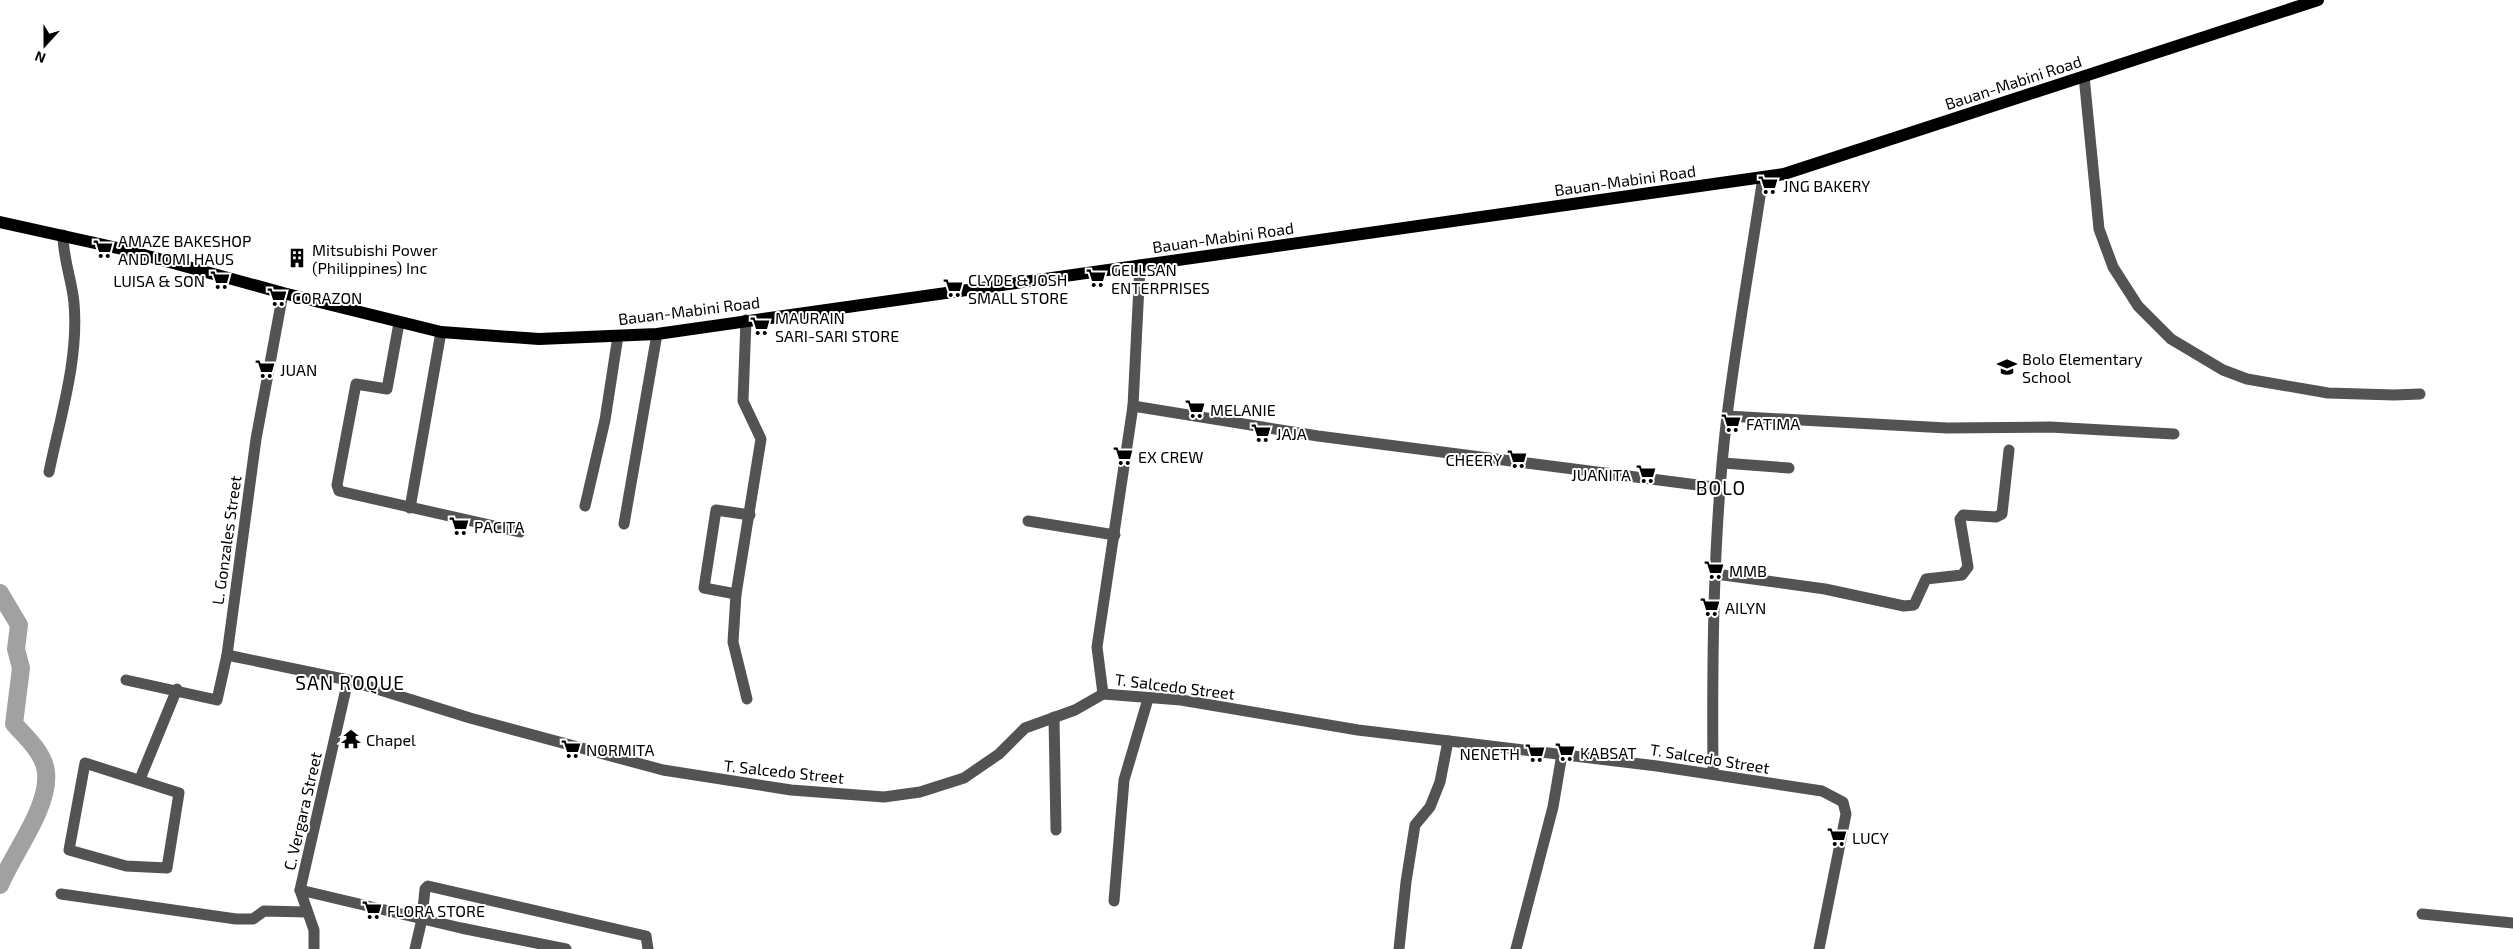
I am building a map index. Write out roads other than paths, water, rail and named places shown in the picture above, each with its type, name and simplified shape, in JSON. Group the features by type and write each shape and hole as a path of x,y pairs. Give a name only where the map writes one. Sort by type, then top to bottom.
{"main road":[{"name":"Bauan-Mabini Road","path":"0,222 63,235 399,323 441,332 539,339 657,334 1784,174 2318,0"}],"street":[{"path":"2084,76 2099,229 2113,266 2138,306 2171,339 2223,370 2247,379 2328,394 2420,394"},
{"path":"1713,774 1712,703 1716,574 1723,463 1727,416 1763,177"},
{"path":"49,472 72,358 74,303 63,254 63,235"},
{"path":"1104,694 1097,647 1133,406 1140,265"},
{"name":"L. Gonzales Street","path":"126,680 177,689 217,700 227,655 256,439 283,293"},
{"path":"746,320 743,401 761,439 736,594 732,642 747,699"},
{"path":"399,323 387,389 356,384 337,485 339,491 344,494 520,532"},
{"path":"410,508 441,332"},
{"path":"624,524 657,334"},
{"path":"585,506 605,420 618,336"},
{"path":"1133,406 1318,436 1721,488"},
{"path":"1727,416 1947,428 2050,427 2174,434"},
{"path":"1716,574 1825,589 1904,606 1914,605 1926,579 1962,575 1968,567 1960,519 1963,514 1996,517 2002,514 2009,450"},
{"path":"1723,463 1790,468"},
{"path":"736,594 704,588 716,510 750,515"},
{"path":"1028,521 1115,535"},
{"name":"T. Salcedo Street","path":"227,655 348,680 478,720 663,770 791,790 884,797 920,792 964,778 999,754 1026,728 1075,710 1104,694 1148,699 1181,700 1358,730 1562,754 1822,791 1843,802 1846,814 1819,949"},
{"name":"C. Vergara Street","path":"314,949 314,930 300,890 348,680"},
{"path":"140,780 177,689"},
{"path":"1114,901 1124,780 1148,699"},
{"path":"1054,718 1056,830"},
{"path":"1398,949 1415,825 1430,807 1440,782 1448,741"},
{"path":"1516,949 1553,807 1562,754"},
{"path":"85,764 140,780 179,793 167,868 126,866 69,850 85,764"},
{"path":"415,949 422,919 425,889 428,886 646,936 648,949"},
{"path":"300,890 422,919 566,949"},
{"path":"61,894 236,919 254,918 264,911 307,912"},
{"path":"2422,914 2513,923"}],"waterway":[{"path":"0,593 19,625 16,649 21,668 14,724 38,752 45,765 46,772 46,786 37,815 0,885"}],"place":[{"name":"JNG BAKERY","path":"1768,185"},
{"name":"AMAZE BAKESHOP AND LOMI HAUS","path":"103,249"},
{"name":"Mitsubishi Power (Philippines) Inc","path":"297,258"},
{"name":"GELLSAN ENTERPRISES","path":"1096,278"},
{"name":"LUISA & SON","path":"220,280"},
{"name":"CLYDE & JOSH SMALL STORE","path":"953,288"},
{"name":"CORAZON","path":"277,297"},
{"name":"MAURAIN SARI-SARI STORE","path":"760,326"},
{"name":"Bolo Elementary School","path":"2007,367"},
{"name":"JUAN","path":"265,369"},
{"name":"MELANIE","path":"1195,409"},
{"name":"FATIMA","path":"1731,423"},
{"name":"JAJA","path":"1261,433"},
{"name":"EX CREW","path":"1123,456"},
{"name":"CHEERY","path":"1517,459"},
{"name":"JUANITA","path":"1646,474"},
{"name":"PACITA","path":"459,526"},
{"name":"MMB","path":"1714,570"},
{"name":"AILYN","path":"1710,607"},
{"name":"Chapel","path":"351,739"},
{"name":"NORMITA","path":"571,749"},
{"name":"KABSAT","path":"1565,752"},
{"name":"NENETH","path":"1535,753"},
{"name":"LUCY","path":"1837,837"},
{"name":"FLORA STORE","path":"372,910"}],"district":[{"name":"BOLO","path":"1721,487"},
{"name":"SAN ROQUE","path":"350,682"}]}
